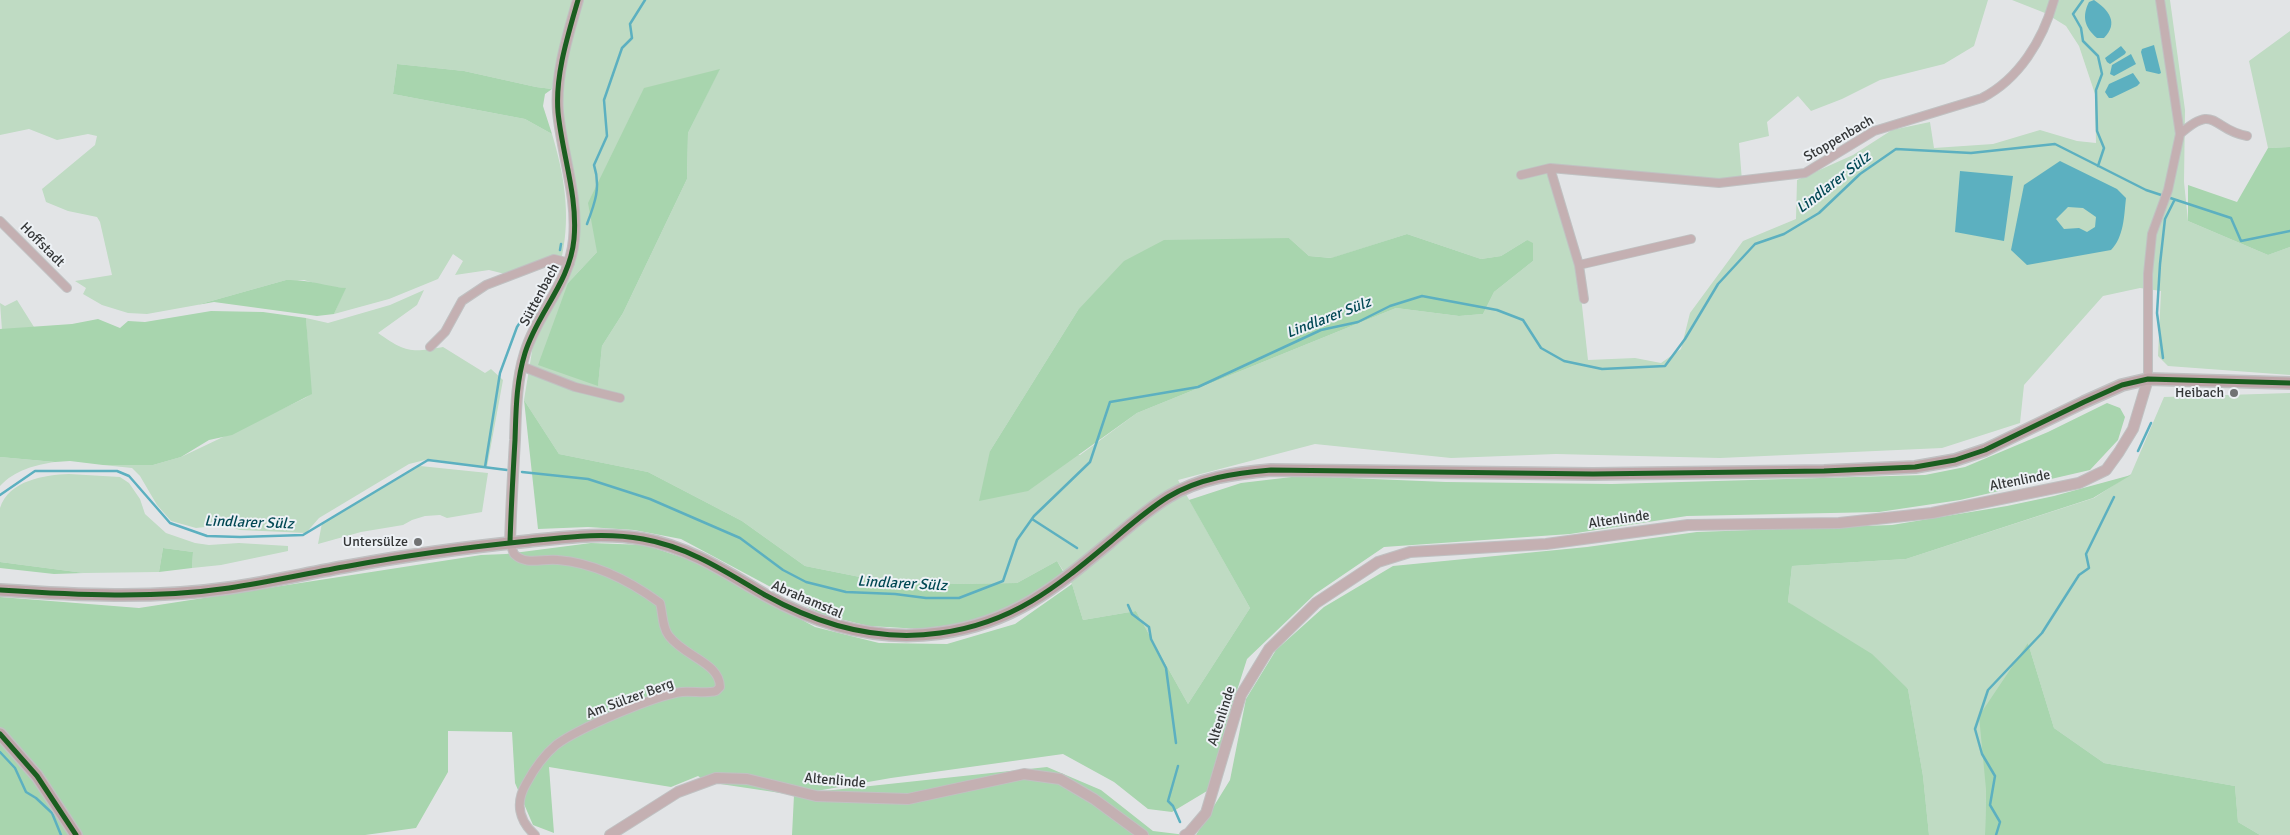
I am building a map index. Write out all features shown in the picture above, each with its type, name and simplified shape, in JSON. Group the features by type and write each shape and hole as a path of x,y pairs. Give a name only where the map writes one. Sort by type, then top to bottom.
{"main road":[{"name":"Abrahamstal","path":"0,590 73,594 188,593 227,588 388,559 510,542 603,534 650,540 688,552 708,561 772,598 824,622 851,630 881,634 933,634 998,620 1030,604 1072,574 1168,497 1200,482 1236,473 1271,470 1593,474 1814,471 1914,467 1955,460 1985,450 2084,402 2122,386 2148,379 2290,383"},
{"path":"0,734 42,784 76,835"}],"street":[{"name":"Süttenbach","path":"510,542 517,397 521,366 534,330 563,280 570,263 574,241 574,216 558,113 558,96 561,67 578,0"},
{"name":"Stoppenbach","path":"1521,175 1550,168 1719,183 1805,173 1874,131 1982,98 1998,90 2024,63 2049,19 2054,0"},
{"path":"2148,379 2148,274 2152,234 2168,190 2180,134 2160,0"},
{"path":"2180,134 2194,121 2206,118 2219,123 2234,134 2248,136"},
{"path":"1550,168 1579,266 1584,299"},
{"name":"Hoffstadt","path":"0,221 66,288"},
{"path":"1579,266 1691,239"},
{"name":"Süttenbach","path":"430,347 444,332 462,302 486,285 554,259 570,263"},
{"path":"521,366 575,387 620,398"},
{"name":"Altenlinde","path":"1185,835 1189,833 1206,813 1240,695 1269,649 1316,603 1378,562 1410,552 1546,544 1688,525 1849,522 1932,512 2079,483 2106,470 2120,452 2133,429 2148,379"},
{"name":"Am Sülzer Berg","path":"510,542 514,554 523,560 556,560 578,563 625,581 660,602 664,626 669,636 681,649 717,672 720,680 720,687 716,691 682,692 660,698 585,729 556,746 528,780 519,798 521,816 525,826 535,835"},
{"name":"Altenlinde","path":"610,835 678,792 716,778 747,779 816,796 908,799 1024,774 1060,779 1094,799 1142,835"}],"green space":[{"path":"0,0 572,0 552,89 464,71 397,64 393,94 525,119 552,134 565,194 566,225 562,256 505,274 489,270 455,275 463,261 453,254 438,279 389,299 334,314 345,288 324,286 304,280 286,280 197,305 147,314 128,313 102,305 83,294 86,288 75,281 112,275 100,222 97,217 68,211 46,202 42,189 95,145 97,136 88,134 57,140 29,129 0,135"},
{"path":"580,0 1988,0 1974,46 1944,64 1880,80 1842,99 1811,111 1798,96 1767,122 1769,136 1739,143 1742,181 1551,168 1576,251 1588,360 1635,358 1661,363 1681,349 1690,313 1743,241 1796,219 1797,180 1853,155 1892,130 1930,122 1934,148 1993,144 2040,130 2077,141 2096,143 2095,94 2079,46 2066,26 2045,13 2012,0 2170,0 2185,110 2184,182 2188,221 2268,255 2290,247 2290,375 2168,366 2158,356 2161,291 2140,288 2103,296 2024,385 2020,423 1942,448 1720,458 1556,454 1451,458 1315,444 1178,480 1250,608 1188,704 1136,611 1083,620 1072,584 1057,561 1017,583 951,584 875,580 805,566 742,521 648,472 559,454 524,400 534,339 576,251 565,136 561,66","holes":["719,70 688,133 687,179 623,313 602,346 598,385 568,283 597,252","1407,234 1481,259 1501,256 1527,240 1533,261 1494,292 1483,314 1459,316 1396,308 1137,413 1080,455 990,451 1078,310 1289,238 1309,256 1332,258"]},
{"path":"2290,31 2290,147 2268,148 2249,61"},
{"path":"397,64 464,71 552,89 545,94 543,106 552,134 525,119 393,94"},
{"path":"720,69 688,133 687,179 623,313 602,346 598,386 538,365 568,283 597,252 588,203 644,88"},
{"path":"2290,147 2290,247 2268,255 2188,221 2188,185 2237,202 2268,148"},
{"path":"1407,234 1481,259 1501,256 1527,240 1533,243 1533,261 1494,292 1483,314 1459,316 1396,308 1137,413 1028,491 979,501 990,451 1078,310 1124,261 1164,240 1289,238 1309,256 1331,258"},
{"path":"286,280 346,288 334,314 317,316 214,302 197,305"},
{"path":"424,290 417,305 378,333 395,344 408,349 423,350 443,347 485,373 491,369 503,380 487,467 429,459 409,464 319,518 306,533 240,530 223,525 196,528 171,521 157,505 140,476 132,468 103,465 153,465 181,457 305,398 311,394 306,318 328,323 390,305"},
{"path":"17,300 34,327 2,330 0,303 5,306"},
{"path":"211,311 263,312 306,318 312,394 232,435 209,440 181,457 153,465 103,465 0,457 0,329 72,324 98,319 120,328 128,321 145,322"},
{"path":"2290,393 2290,835 2260,835 2238,822 2235,786 2104,763 2054,728 2028,643 1986,789 1985,835 1929,835 1923,776 1908,689 1788,602 1792,566 1906,559 2094,498 2131,474 2164,397"},
{"path":"524,400 559,454 648,472 742,521 805,566 875,580 950,584 1017,583 1057,561 1064,573 1006,610 970,622 921,629 869,626 823,615 681,539 634,530 588,527 538,529"},
{"path":"2107,403 2120,408 2125,417 2118,440 2090,470 1960,500 1879,512 1687,516 1570,534 1384,547 1315,594 1247,659 1226,725 1212,788 1172,812 1148,809 1114,782 1063,754 891,778 805,793 1047,767 1101,790 1153,831 1186,835 792,835 794,795 707,782 698,776 671,787 549,767 554,833 533,825 515,783 512,732 448,731 448,772 416,828 365,835 82,835 49,785 0,727 0,597 139,608 481,555 506,554 591,543 645,545 696,562 815,627 879,643 947,644 1015,624 1072,584 1083,620 1136,611 1188,704 1250,608 1189,500 1241,483 1300,476 1446,482 1612,484 1925,475 1965,467 2048,432"},
{"path":"0,457 55,462 19,472 0,486"},
{"path":"420,466 488,473 482,512 447,518 440,515 425,516 403,525 361,532 318,544 322,523"},
{"path":"69,474 120,477 129,483 140,499 145,514 166,533 195,543 209,545 239,543 288,546 288,551 221,565 192,568 193,552 163,548 159,572 84,573 0,562 0,508 11,491 19,485 39,478"},
{"path":"2131,475 2093,498 1906,559 1792,566 1788,602 1872,654 1908,689 1923,776 1929,835 1196,835 1230,780 1246,699 1276,650 1324,607 1393,566 1587,547 1697,532 1892,525 2007,506 2054,496"},
{"path":"163,548 193,552 192,568 159,572"},
{"path":"0,562 84,573 54,574 0,568"},
{"path":"2028,643 2054,728 2104,763 2235,786 2238,822 2260,835 1985,835 1986,789 1979,716"},
{"path":"0,742 38,787 70,835 0,835"}],"water":[{"path":"2094,0 2108,12 2110,17 2111,27 2104,38 2097,38 2087,25 2085,12 2089,2"},
{"path":"2154,45 2161,73 2159,74 2146,71 2141,52 2142,49"},
{"path":"2121,46 2126,52 2125,54 2110,64 2107,62 2105,58"},
{"path":"2131,54 2136,64 2114,76 2110,74 2112,65"},
{"path":"2133,73 2140,83 2109,98 2105,92 2109,84"},
{"path":"2060,161 2117,189 2126,198 2123,226 2119,239 2111,250 2027,265 2011,250 2024,185","holes":["2068,207 2083,208 2096,217 2095,227 2087,232 2079,228 2064,229 2056,219"]},
{"path":"1960,171 2013,176 2004,241 1955,232"}],"waterway":[{"path":"587,224 595,202 597,188 594,165 607,136 604,100 622,48 632,38 630,24 645,0"},
{"name":"Heibach","path":"2083,0 2073,14 2081,28 2083,41 2098,56 2102,74 2096,90 2097,131 2104,148 2098,166"},
{"name":"Lindlarer Sülz","path":"522,472 588,479 650,499 740,538 783,570 806,582 846,592 895,594 926,598 959,598 1003,581 1017,540 1034,516 1090,462 1110,402 1198,387 1321,330 1358,322 1390,306 1422,296 1497,310 1523,320 1541,348 1564,361 1602,369 1665,366 1685,339 1718,284 1755,244 1784,234 1819,213 1860,174 1896,149 1971,153 2055,144 2146,190 2231,218 2241,241 2290,231"},
{"path":"2163,358 2157,313 2160,264 2165,219 2174,201"},
{"path":"560,250 561,244"},
{"path":"485,467 500,373 517,327 555,269"},
{"path":"2138,451 2151,423"},
{"name":"Lindlarer Sülz","path":"0,495 35,471 117,471 129,476 170,523 207,536 303,535 428,460 507,470"},
{"path":"1996,835 2000,822 1990,805 1995,776 1982,754 1975,729 1988,690 2042,633 2079,575 2089,568 2086,554 2114,497"},
{"path":"1032,519 1077,548"},
{"path":"1128,605 1132,614 1149,627 1151,639 1166,668 1176,743"},
{"path":"0,752 15,768 26,792 36,798 52,813 61,835"},
{"path":"1178,766 1168,801 1173,806 1180,822"}],"cycle path":[{"path":"510,543 516,407 522,364 530,338 566,270 574,239 574,207 560,128 558,84 563,55 578,0"},
{"path":"0,590 115,595 172,594 244,586 371,562 484,546 558,538 614,536 643,539 692,554 785,606 828,623 850,629 894,635 940,633 990,621 1032,601 1070,575 1145,513 1168,497 1192,485 1218,477 1271,470 1593,474 1824,471 1915,467 1955,460 1985,450 2122,385 2148,379 2290,383"},
{"path":"0,734 37,776 76,835"}],"place":[{"name":"Heibach","path":"2234,393"},
{"name":"Untersülze","path":"418,542"}]}
